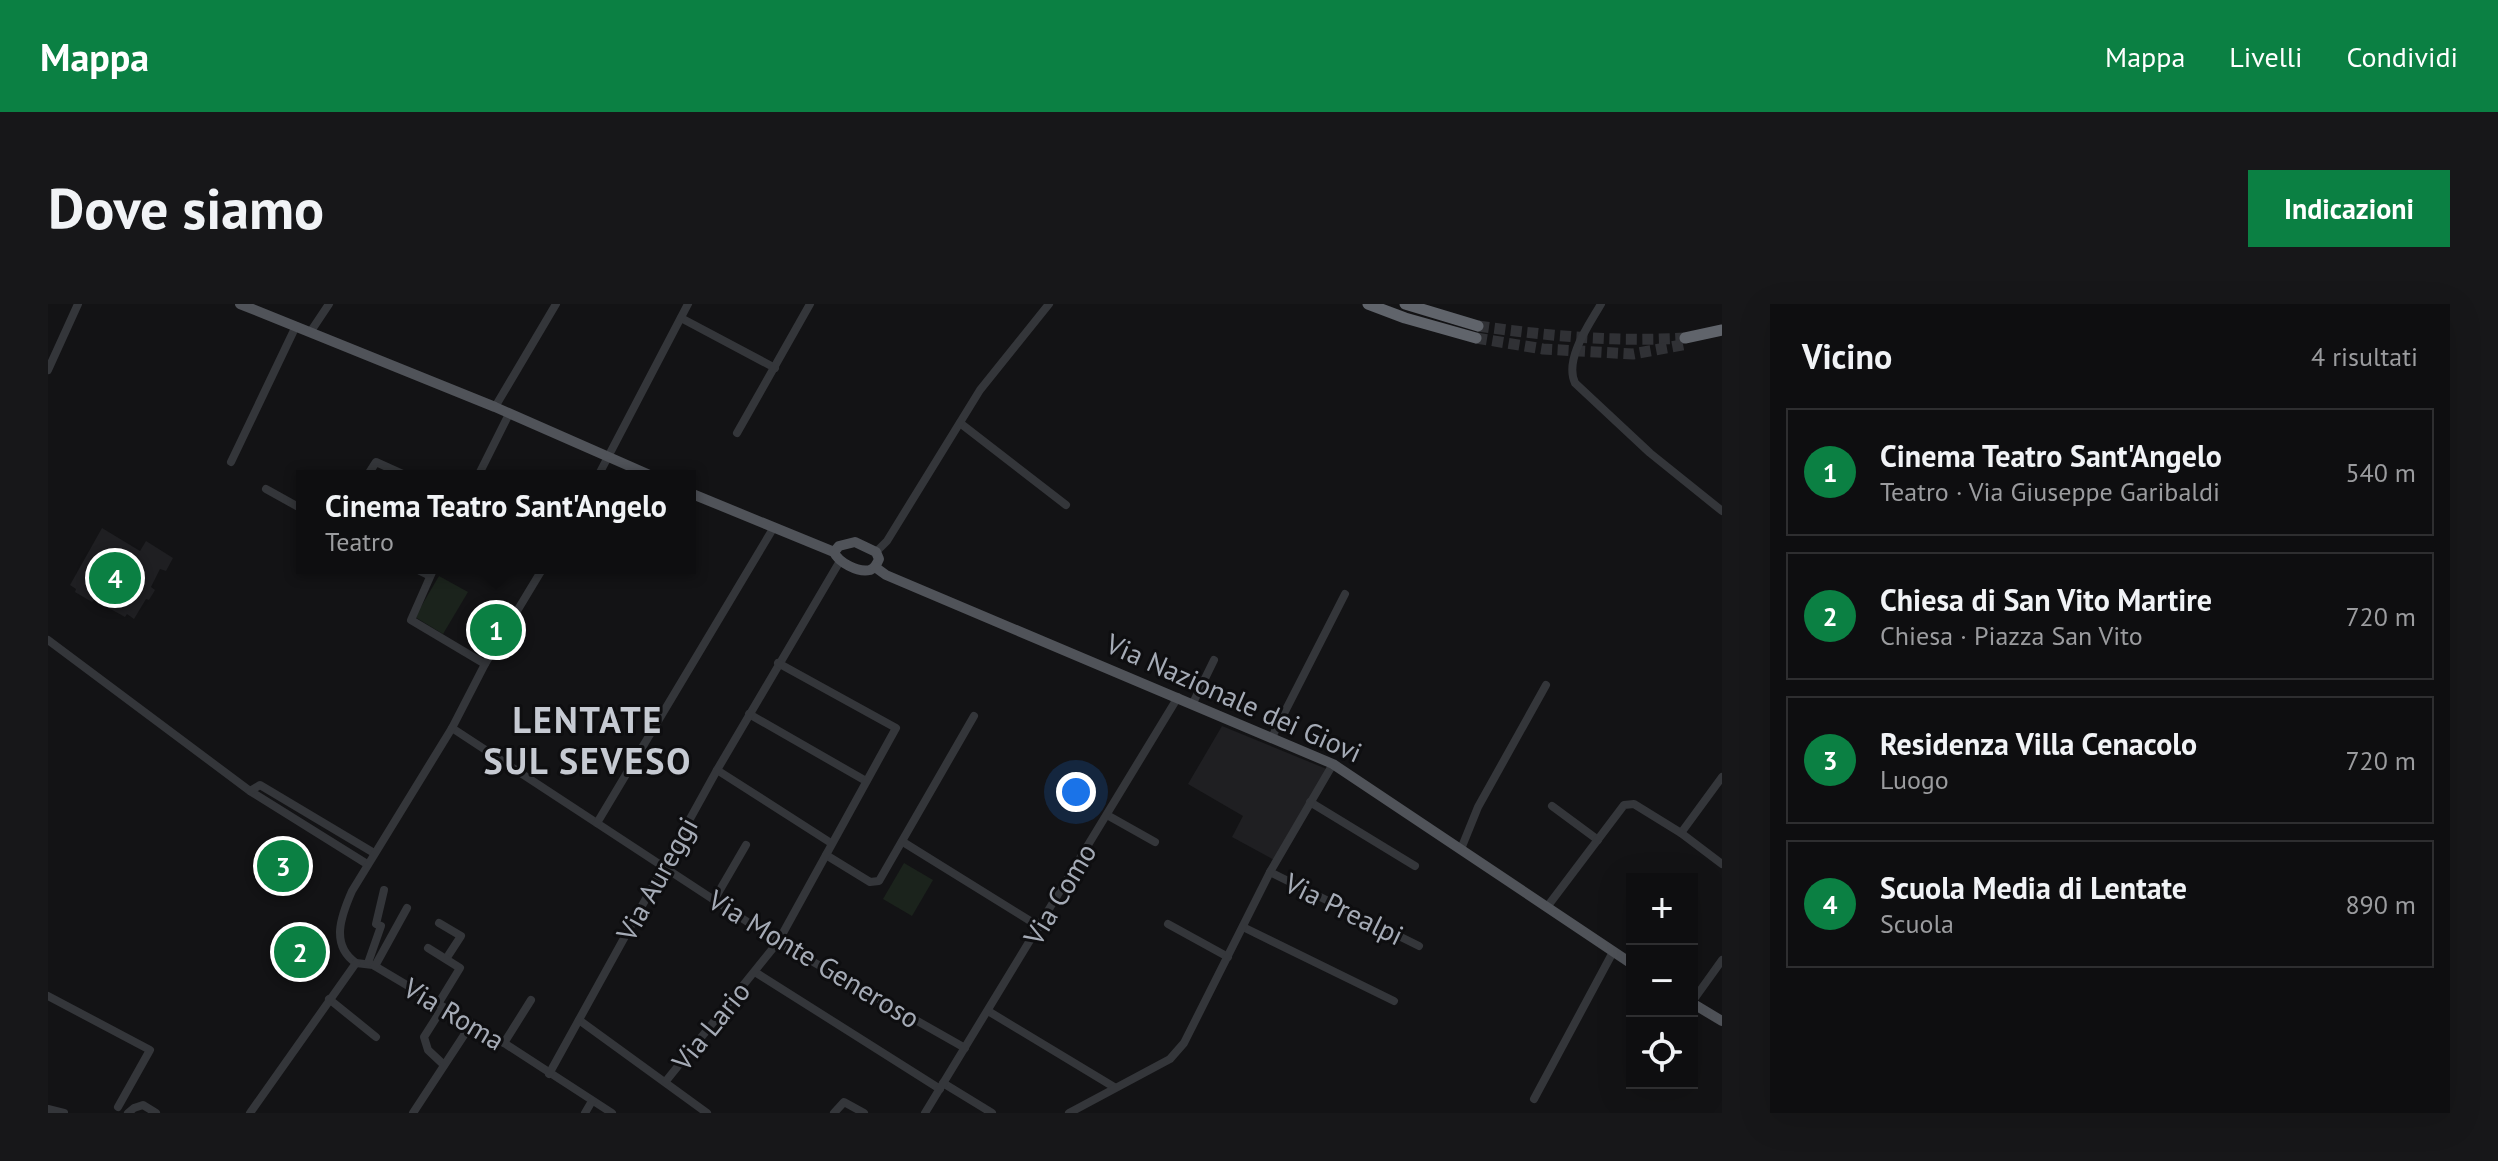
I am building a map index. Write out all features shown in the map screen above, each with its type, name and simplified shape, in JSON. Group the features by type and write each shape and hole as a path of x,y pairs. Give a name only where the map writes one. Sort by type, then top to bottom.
{"highway":[{"path":"1368,304 1405,318 1477,332 1405,304"},
{"path":"1722,330 1686,341 1722,339"}],"main road":[{"path":"240,304 495,407 639,470"},
{"name":"Via Nazionale dei Giovi","path":"696,495 774,527 863,569 875,567 886,575 1333,764 1626,960"},
{"name":"Via Nazionale dei Giovi","path":"837,557 839,546 855,542 876,552"},
{"path":"875,567 879,559 876,552"},
{"path":"1698,1006 1722,1021"}],"street":[{"path":"48,370 81,304"},
{"path":"311,331 329,304"},
{"path":"495,407 556,304"},
{"path":"602,470 688,304"},
{"path":"737,433 810,304"},
{"path":"876,552 887,541 980,390 1049,304"},
{"path":"1601,304 1571,368 1572,376 1581,390 1650,453 1722,511"},
{"path":"681,318 775,368"},
{"path":"231,462 296,326"},
{"path":"481,470 509,414"},
{"path":"960,423 1066,505"},
{"path":"371,470 376,462 394,470"},
{"path":"266,489 296,506"},
{"path":"597,823 774,527"},
{"name":"Via Aureggi","path":"549,1074 837,557"},
{"path":"431,574 411,620 485,664"},
{"path":"371,965 356,963 345,953 339,938 346,905 367,864 452,728 485,664 539,574"},
{"path":"1272,737 1345,594"},
{"path":"48,640 250,791 367,864"},
{"path":"1193,703 1214,660"},
{"name":"Via Lario","path":"666,1081 778,942 896,728 778,663"},
{"path":"1461,849 1478,807 1546,685"},
{"name":"Via Como","path":"925,1113 1178,697"},
{"path":"749,714 866,781"},
{"path":"826,855 870,882 879,881 974,716"},
{"name":"Via Monte Generoso","path":"452,728 778,942 965,1048"},
{"path":"1069,1113 1170,1059 1184,1043 1270,872 1333,764"},
{"path":"717,770 831,843"},
{"path":"1681,833 1722,777"},
{"path":"250,791 260,785 374,853"},
{"path":"1310,802 1415,866"},
{"path":"1547,907 1624,805 1634,804 1681,833 1722,864"},
{"path":"1552,806 1598,840"},
{"path":"1107,815 1155,842"},
{"path":"903,842 1040,927"},
{"path":"714,900 746,845"},
{"name":"Via Prealpi","path":"1270,872 1419,946"},
{"path":"371,965 381,926 376,924 384,890"},
{"path":"371,965 407,908"},
{"path":"439,923 461,936 446,959"},
{"path":"1168,924 1228,957"},
{"path":"1243,927 1394,1001"},
{"path":"428,948 460,968 443,1007 424,1037 428,1050 444,1065"},
{"path":"1534,1099 1613,952"},
{"path":"1698,994 1722,960"},
{"path":"250,1113 356,963"},
{"name":"Via Roma","path":"371,965 472,1023 612,1113"},
{"path":"755,972 941,1086 992,1113"},
{"path":"48,996 150,1050 118,1107"},
{"path":"329,999 376,1037"},
{"path":"504,1043 531,1000"},
{"path":"988,1011 1114,1087"},
{"path":"579,1020 707,1113"},
{"path":"413,1113 431,1090 472,1023"},
{"path":"585,1113 592,1101"},
{"path":"835,1111 844,1102 864,1113"},
{"path":"129,1113 143,1105 156,1113"},
{"path":"48,1109 64,1113"}],"shaded area":[{"path":"102,528 140,551 146,541 173,558 166,571 160,569 151,587 155,590 134,619 94,600 92,602 75,592 76,589 70,585"},
{"path":"439,576 468,592 443,634 415,617"},
{"path":"1222,726 1329,770 1276,861 1232,837 1243,816 1188,784"},
{"path":"904,863 933,880 912,916 883,899"}],"tunnel":[{"path":"1478,326 1581,337 1684,338"},
{"path":"1476,338 1543,349 1633,354 1687,344"}],"place":[{"name":"Scuola Media di Lentate","path":"115,578"},
{"name":"Cinema Teatro Sant'Angelo","path":"496,630"},
{"name":"Residenza Villa Cenacolo","path":"283,866"},
{"name":"Chiesa di San Vito Martire","path":"300,952"}],"district":[{"name":"LENTATE SUL SEVESO","path":"588,740"}]}
